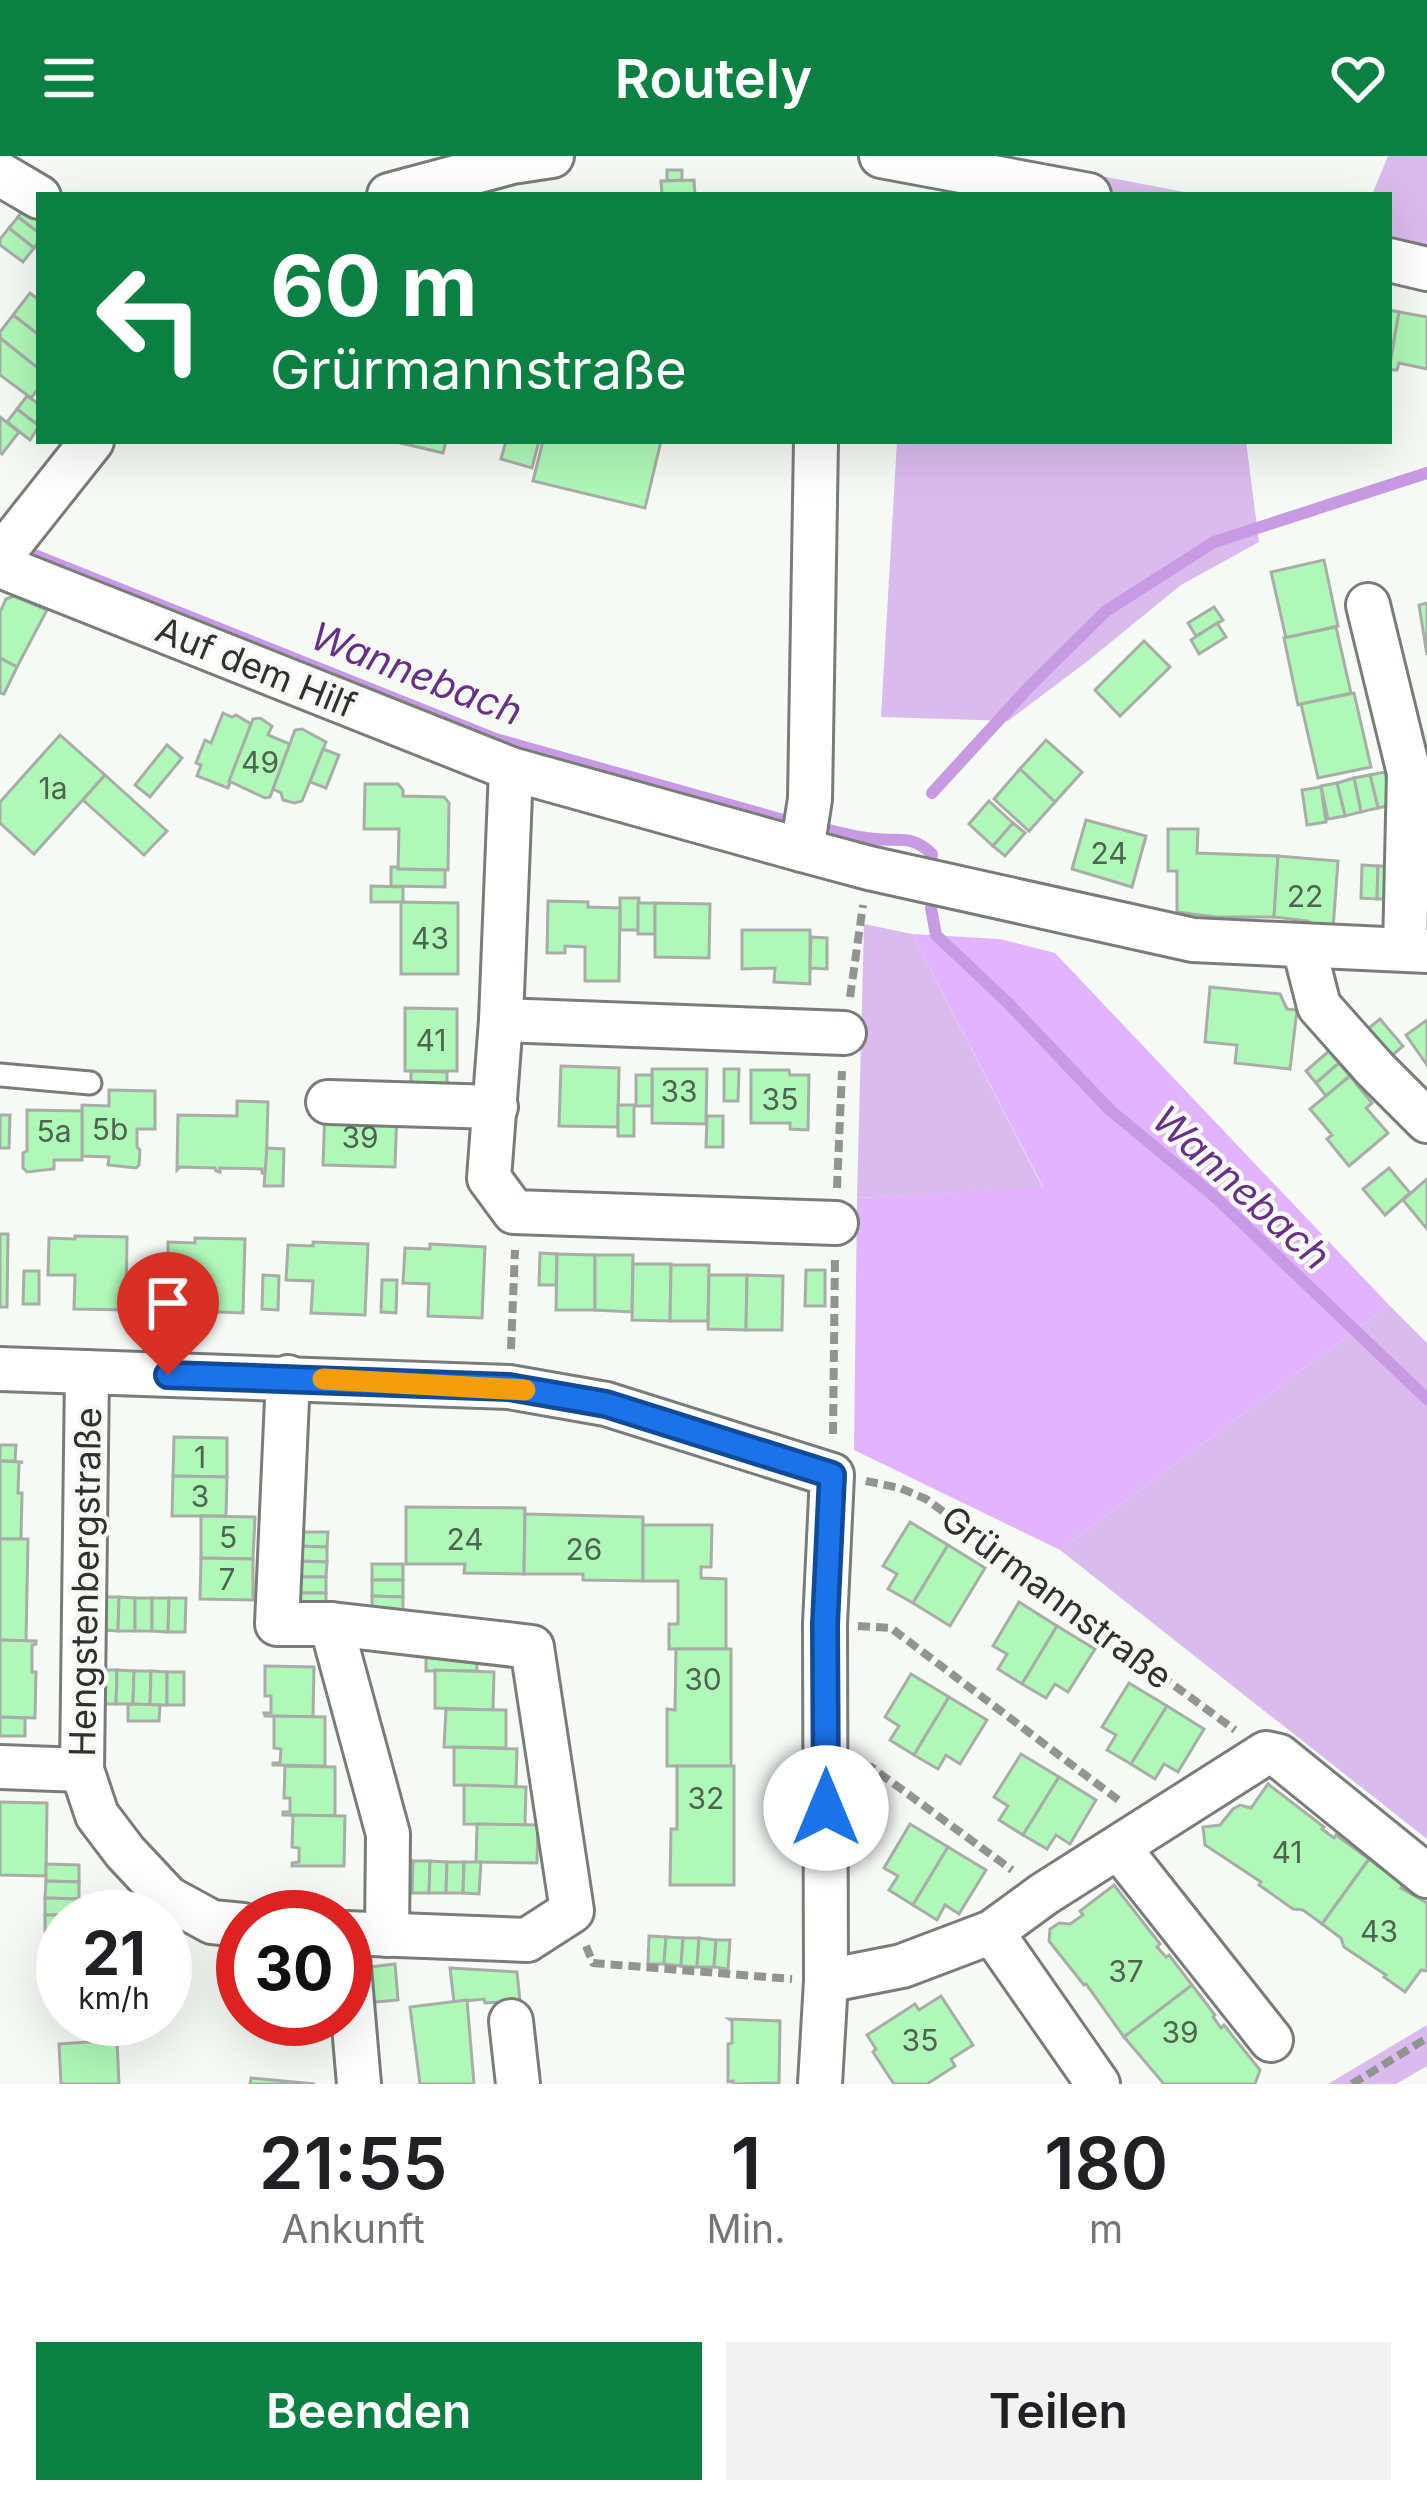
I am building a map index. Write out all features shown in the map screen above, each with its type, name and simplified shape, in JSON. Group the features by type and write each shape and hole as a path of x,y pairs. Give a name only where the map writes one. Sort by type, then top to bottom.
{"street":[{"path":"400,192 552,156"},
{"path":"881,156 1073,192"},
{"path":"0,174 36,194"},
{"path":"1392,261 1427,269"},
{"path":"0,556 90,444"},
{"path":"806,826 816,444"},
{"name":"Auf dem Hilf","path":"0,566 512,769 806,826 869,868 1193,940 1416,950 1409,773 1368,605"},
{"path":"512,769 496,1107 502,1195 836,1223"},
{"path":"1304,947 1319,1006 1427,1121"},
{"path":"501,1020 844,1033"},
{"path":"328,1102 496,1107"},
{"path":"0,1369 509,1387 606,1404 832,1475 825,1624 826,1981 820,2084"},
{"name":"Hengstenbergstraße","path":"87,1372 82,1770 97,1815 125,1852 168,1898 216,1922"},
{"path":"288,1377 278,1624 331,1624 532,1647 572,1911 527,1940 372,1934"},
{"path":"331,1624 388,1834 372,1891"},
{"path":"826,1981 902,1966 992,1932 1266,1753 1279,1756 1427,1876"},
{"path":"0,1767 82,1770"},
{"path":"1134,1837 1270,2039"},
{"path":"992,1932 1098,2084"},
{"path":"511,2021 518,2084"},
{"path":"358,2084 359,2046"}],"lane":[{"path":"0,1075 90,1083"}],"path":[{"path":"832,1475 844,1033 869,868"},
{"path":"502,1195 515,1294 509,1387"},
{"name":"Grürmannstraße","path":"832,1475 900,1488 926,1499 1062,1598 1063,1609 1266,1753"},
{"path":"825,1624 891,1628 1138,1815 1134,1837"},
{"path":"825,1764 871,1767 1044,1894"},
{"path":"572,1911 593,1963 826,1981"},
{"path":"1352,2084 1427,2038"}],"shaded area":[{"path":"956,156 997,156 1184,192 953,192"},
{"path":"1388,156 1427,156 1427,250 1392,237 1392,192 1373,192"},
{"path":"897,444 1246,444 1259,542 1181,585 1008,721 881,717"},
{"path":"864,924 912,934 1043,1188 857,1198"},
{"path":"912,934 1000,939 1055,953 1389,1305 1060,1550 854,1450 857,1198 1043,1187"},
{"path":"1389,1305 1427,1343 1427,1839 1060,1550"},
{"path":"1427,2025 1427,2066 1396,2084 1328,2084"}],"building":[{"path":"667,170 682,170 682,180 667,181"},
{"path":"694,180 695,192 662,192 661,181"},
{"path":"28,204 36,211 36,231 18,217"},
{"path":"18,217 36,231 34,248 9,228"},
{"path":"9,228 34,248 23,262 0,245"},
{"path":"30,293 36,298 36,333 13,315"},
{"path":"1392,311 1399,312 1392,351"},
{"path":"1399,312 1427,317 1427,369 1399,363 1392,370"},
{"path":"13,315 36,333 36,367 0,338"},
{"path":"0,338 36,367 36,392 31,398 0,375"},
{"path":"27,396 36,402 36,424 17,409"},
{"path":"17,409 36,424 36,431 30,440 7,422"},
{"path":"0,417 19,432 2,454 0,452"},
{"path":"405,444 445,444 443,453"},
{"path":"505,444 538,444 532,468 501,459"},
{"path":"542,444 660,444 645,508 533,481"},
{"path":"1324,560 1338,626 1286,638 1271,572"},
{"path":"14,596 47,610 17,667 0,658 0,612 6,599"},
{"path":"1427,603 1427,655 1419,605"},
{"path":"1214,607 1223,620 1196,636 1188,623"},
{"path":"1217,623 1226,637 1199,654 1191,640"},
{"path":"1336,627 1351,693 1298,705 1284,638"},
{"path":"1144,641 1170,667 1120,716 1095,690"},
{"path":"0,658 17,667 4,694 0,693"},
{"path":"1354,693 1371,767 1318,778 1301,704"},
{"path":"223,713 251,724 228,788 197,776 201,765 196,763 205,740 211,743"},
{"path":"253,719 272,726 268,735 290,744 270,797 265,798 229,781"},
{"path":"295,730 326,742 302,801 294,803 283,800 273,789"},
{"path":"60,735 105,775 34,854 0,823 0,802"},
{"path":"1046,740 1082,772 1055,802 1020,769"},
{"path":"167,745 182,758 150,797 135,785"},
{"path":"323,749 339,755 326,788 310,782"},
{"path":"1020,769 1055,802 1029,831 994,799"},
{"path":"1385,772 1392,805 1378,808 1370,775"},
{"path":"105,775 167,831 144,855 83,800"},
{"path":"1370,775 1378,808 1361,812 1354,778"},
{"path":"1354,778 1361,812 1345,816 1337,783"},
{"path":"1337,783 1345,816 1328,819 1321,786"},
{"path":"365,784 398,784 403,796 444,797 449,803 448,870 398,869 399,829 364,829"},
{"path":"1321,787 1326,822 1307,825 1302,790"},
{"path":"989,801 1013,823 993,846 969,824"},
{"path":"1086,820 1146,836 1132,887 1072,869"},
{"path":"1013,823 1025,833 1005,856 993,846"},
{"path":"1168,829 1198,829 1197,853 1278,856 1274,917 1177,912 1177,871 1168,871"},
{"path":"1278,856 1338,861 1333,929 1274,917"},
{"path":"1362,865 1378,866 1377,899 1361,898"},
{"path":"1378,866 1395,866 1394,899 1377,899"},
{"path":"391,867 445,870 445,887 391,886"},
{"path":"371,886 403,887 403,902 371,902"},
{"path":"620,898 639,898 638,930 620,930"},
{"path":"548,901 620,908 619,981 585,981 585,947 565,946 565,953 547,953"},
{"path":"401,902 458,903 458,974 401,974"},
{"path":"638,903 655,903 655,934 638,934"},
{"path":"655,903 710,904 709,958 655,957"},
{"path":"742,930 810,930 810,984 774,982 775,968 742,969"},
{"path":"811,937 827,938 827,969 810,968"},
{"path":"1210,987 1280,994 1287,1009 1297,1010 1290,1069 1235,1063 1237,1045 1205,1042"},
{"path":"405,1008 457,1009 457,1071 405,1071"},
{"path":"1380,1019 1403,1046 1388,1059 1365,1031"},
{"path":"1427,1020 1427,1065 1406,1035"},
{"path":"1329,1051 1339,1063 1316,1083 1306,1071"},
{"path":"1339,1063 1350,1076 1326,1096 1316,1083"},
{"path":"561,1066 619,1068 618,1127 559,1126"},
{"path":"652,1069 707,1069 706,1124 652,1123"},
{"path":"724,1069 739,1069 738,1101 724,1101"},
{"path":"751,1070 809,1075 808,1130 790,1129 790,1123 751,1123"},
{"path":"411,1071 447,1072 447,1089 411,1088"},
{"path":"636,1075 652,1075 652,1106 636,1106"},
{"path":"1350,1076 1372,1103 1366,1108 1388,1133 1349,1166 1310,1109"},
{"path":"109,1090 155,1091 155,1129 137,1129 136,1168 108,1165 109,1157 82,1156 82,1105 109,1106"},
{"path":"237,1101 268,1102 266,1173 262,1169 177,1170 178,1115 237,1116"},
{"path":"618,1105 634,1105 634,1136 618,1136"},
{"path":"325,1107 397,1109 395,1167 323,1165"},
{"path":"27,1110 82,1111 82,1160 54,1160 54,1169 27,1172 23,1153 27,1151"},
{"path":"0,1115 10,1115 9,1148 0,1148"},
{"path":"707,1116 723,1116 723,1147 706,1147"},
{"path":"267,1148 284,1149 283,1186 264,1186"},
{"path":"1389,1168 1410,1193 1385,1215 1363,1189"},
{"path":"1427,1179 1427,1229 1403,1200"},
{"path":"0,1234 8,1234 7,1307 0,1307"},
{"path":"127,1237 126,1310 74,1309 75,1275 48,1275 49,1238"},
{"path":"195,1238 245,1239 243,1313 194,1311 194,1277 168,1277 168,1242 195,1243"},
{"path":"313,1242 368,1244 365,1315 311,1313 313,1281 286,1280 288,1245 313,1246"},
{"path":"430,1244 485,1247 482,1318 428,1316 429,1284 403,1283 405,1248 430,1249"},
{"path":"540,1253 557,1254 556,1285 539,1285"},
{"path":"557,1254 595,1255 595,1310 556,1310"},
{"path":"595,1255 633,1255 632,1312 595,1310"},
{"path":"633,1264 671,1264 670,1321 632,1320"},
{"path":"671,1265 709,1265 708,1321 670,1321"},
{"path":"806,1270 825,1270 825,1306 805,1306"},
{"path":"24,1271 39,1271 39,1304 23,1304"},
{"path":"143,1273 159,1273 158,1307 142,1306"},
{"path":"263,1275 279,1276 278,1310 262,1309"},
{"path":"709,1275 747,1275 746,1330 708,1329"},
{"path":"747,1275 783,1276 782,1330 746,1330"},
{"path":"382,1280 397,1280 396,1313 381,1312"},
{"path":"174,1437 227,1438 227,1477 173,1476"},
{"path":"0,1445 16,1445 15,1461 0,1461"},
{"path":"0,1461 23,1462 19,1463 18,1493 22,1493 21,1539 0,1539"},
{"path":"173,1476 227,1477 226,1516 172,1516"},
{"path":"406,1507 525,1508 524,1574 464,1573 465,1564 406,1564"},
{"path":"525,1514 643,1517 643,1581 524,1574"},
{"path":"201,1516 255,1517 253,1559 201,1558"},
{"path":"910,1522 948,1545 913,1603 888,1589 897,1574 883,1566"},
{"path":"643,1525 712,1525 711,1567 701,1567 701,1578 726,1579 726,1649 669,1649 669,1624 678,1624 678,1581 643,1581"},
{"path":"296,1532 328,1532 327,1547 296,1546"},
{"path":"0,1539 28,1539 26,1641 0,1640"},
{"path":"948,1545 985,1568 950,1626 913,1603"},
{"path":"296,1546 327,1547 327,1562 295,1561"},
{"path":"201,1558 253,1559 253,1600 200,1599"},
{"path":"295,1561 327,1562 326,1577 295,1577"},
{"path":"372,1564 403,1564 403,1580 372,1580"},
{"path":"295,1577 326,1577 326,1593 294,1593"},
{"path":"372,1580 403,1580 403,1597 372,1596"},
{"path":"294,1593 326,1593 326,1609 294,1608"},
{"path":"372,1596 403,1597 403,1612 372,1612"},
{"path":"102,1597 119,1597 118,1631 101,1630"},
{"path":"119,1597 135,1598 135,1631 118,1631"},
{"path":"135,1598 152,1598 152,1631 135,1631"},
{"path":"152,1598 169,1598 168,1632 152,1631"},
{"path":"169,1598 186,1598 185,1632 168,1632"},
{"path":"1019,1602 1057,1626 1022,1684 998,1669 1007,1654 993,1646"},
{"path":"1057,1626 1095,1649 1068,1692 1055,1684 1046,1698 1022,1684"},
{"path":"0,1640 36,1641 32,1645 35,1718 0,1717"},
{"path":"676,1649 731,1649 731,1766 667,1766 667,1709 675,1710"},
{"path":"426,1653 476,1654 477,1671 426,1671"},
{"path":"265,1666 314,1667 313,1717 265,1716 271,1713 271,1696 265,1696"},
{"path":"100,1670 117,1670 116,1704 99,1704"},
{"path":"117,1670 134,1671 133,1704 116,1704"},
{"path":"435,1670 494,1672 493,1710 435,1708"},
{"path":"134,1671 151,1671 150,1705 133,1704"},
{"path":"151,1671 167,1672 167,1705 150,1705"},
{"path":"167,1672 184,1672 184,1705 167,1705"},
{"path":"911,1674 949,1697 914,1755 890,1740 899,1726 885,1717"},
{"path":"1129,1683 1167,1706 1131,1764 1107,1750 1116,1735 1102,1727"},
{"path":"949,1697 987,1720 960,1764 946,1755 938,1769 914,1755"},
{"path":"128,1705 160,1705 159,1721 128,1721"},
{"path":"1167,1706 1204,1729 1178,1772 1164,1764 1155,1779 1131,1764"},
{"path":"446,1709 506,1710 506,1748 444,1747"},
{"path":"274,1716 325,1717 325,1766 273,1765 280,1763 281,1749 274,1748"},
{"path":"0,1717 25,1718 25,1736 0,1736"},
{"path":"454,1747 517,1749 516,1787 454,1785"},
{"path":"1021,1754 1059,1777 1023,1835 999,1820 1008,1806 994,1797"},
{"path":"285,1766 335,1767 335,1816 283,1815 290,1812 290,1798 284,1798"},
{"path":"677,1766 734,1766 734,1885 670,1885 671,1829 677,1829"},
{"path":"1059,1777 1096,1800 1070,1844 1056,1835 1047,1849 1023,1835"},
{"path":"1268,1784 1334,1838 1336,1835 1369,1859 1322,1924 1303,1910 1293,1909 1205,1845 1203,1827 1220,1825 1240,1805 1251,1808"},
{"path":"464,1785 526,1787 525,1825 464,1824"},
{"path":"0,1802 47,1803 46,1876 0,1875"},
{"path":"293,1815 345,1816 344,1866 292,1866 299,1862 299,1848 292,1847"},
{"path":"477,1824 538,1825 537,1863 476,1862"},
{"path":"910,1824 948,1847 913,1905 889,1890 898,1876 884,1868"},
{"path":"948,1847 986,1870 959,1914 945,1905 937,1920 913,1905"},
{"path":"1369,1859 1401,1888 1427,1903 1427,1971 1421,1970 1405,1992 1344,1947 1341,1938 1322,1924"},
{"path":"396,1860 413,1861 412,1893 396,1892"},
{"path":"413,1861 430,1861 429,1893 412,1893"},
{"path":"430,1861 447,1862 446,1893 429,1893"},
{"path":"447,1862 464,1862 463,1893 446,1893"},
{"path":"464,1862 481,1862 479,1894 463,1893"},
{"path":"46,1864 79,1865 79,1882 46,1881"},
{"path":"46,1881 79,1882 79,1890 45,1890"},
{"path":"1114,1885 1160,1944 1157,1947 1192,1985 1124,2037 1049,1941 1050,1929 1059,1923 1070,1924"},
{"path":"649,1936 666,1937 664,1964 648,1964"},
{"path":"666,1937 683,1938 681,1966 664,1964"},
{"path":"683,1938 699,1938 697,1967 681,1966"},
{"path":"699,1938 716,1940 714,1967 697,1967"},
{"path":"716,1940 730,1940 728,1969 714,1967"},
{"path":"395,1964 398,2000 372,2002 372,1967"},
{"path":"450,1968 517,1972 520,2001 454,2002"},
{"path":"1192,1985 1221,2028 1224,2025 1260,2070 1255,2084 1164,2084 1124,2037"},
{"path":"941,1996 973,2045 951,2059 955,2066 927,2084 894,2084 867,2035 915,2004 919,2010"},
{"path":"467,2000 474,2084 420,2084 410,2007"},
{"path":"729,2019 780,2021 779,2083 728,2082"},
{"path":"59,2046 117,2046 119,2084 61,2084"},
{"path":"251,2078 315,2084 250,2084"}],"waterway":[{"path":"932,793 1106,611 1214,542 1427,473"},
{"name":"Wannebach","path":"27,552 496,739 794,823"},
{"name":"Wannebach","path":"824,829 862,838 911,841 932,854 931,865"},
{"name":"Wannebach","path":"931,908 936,935 1110,1110 1214,1196 1427,1399"}],"slow traffic":[{"path":"323,1379 525,1390"}],"route":[{"path":"168,1375 509,1387 606,1404 832,1475 825,1624 826,1808"}]}
